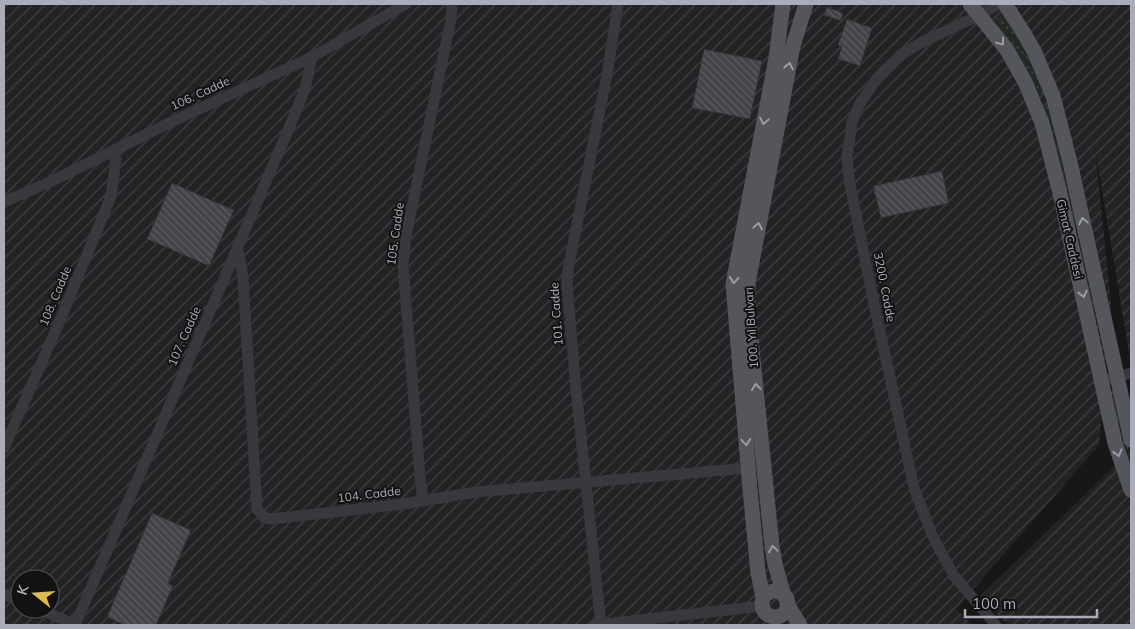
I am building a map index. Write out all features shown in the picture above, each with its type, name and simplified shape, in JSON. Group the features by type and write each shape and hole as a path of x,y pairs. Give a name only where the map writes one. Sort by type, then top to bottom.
{"main road":[{"name":"100. Yıl Bulvarı","path":"765,610 758,572 733,284 774,65 783,4"},
{"name":"100. Yıl Bulvarı","path":"800,625 786,600 777,572 772,546 748,310 748,283 793,46 806,4"},
{"name":"Gimat Caddesi","path":"1005,4 1032,47 1053,96 1068,152 1094,312"},
{"name":"Gimat Caddesi","path":"975,9 1006,50 1025,82 1034,103 1051,153 1094,312 1116,377 1131,440"},
{"path":"1034,103 1053,96"},
{"name":"Gimat Caddesi","path":"1116,377 1115,443 1131,490"},
{"path":"777,591 786,600 786,608 781,614 773,616 765,610 769,592 777,591"}],"street":[{"name":"106. Cadde","path":"4,202 312,57 406,4"},
{"name":"105. Cadde","path":"423,501 402,265 406,236 451,20 452,4"},
{"name":"101. Cadde","path":"599,625 567,284 568,269 607,75 618,4"},
{"name":"3200. Cadde","path":"996,625 954,576 933,537 914,488 874,304 849,179 847,157 852,122 859,105 878,77 902,54 975,9 999,4"},
{"name":"107. Cadde","path":"75,625 305,89 312,57"},
{"name":"108. Cadde","path":"4,448 59,323 111,196 116,160 112,152"},
{"name":"104. Cadde","path":"237,249 240,254 243,277 257,509 260,515 265,518 272,519 423,501 476,492 748,468"},
{"path":"599,625 765,610"},
{"path":"60,618 75,625"}],"shaded area":[{"path":"4,4 1131,4 1131,365 1095,147 1111,304 1099,445 956,609 972,625 4,625"},
{"path":"1003,14 1031,60 1045,93 1037,96 993,21"},
{"path":"1049,105 1095,306 1091,306 1043,108"},
{"path":"1114,390 1131,458 1131,476 1108,391"},
{"path":"1131,450 1131,625 1008,625 980,596"}],"building":[{"path":"827,7 843,13 841,21 824,15"},
{"path":"847,19 872,28 860,66 838,59 842,46 838,45"},
{"path":"704,49 762,61 750,119 692,108"},
{"path":"942,171 949,203 881,218 873,186"},
{"path":"172,183 234,210 209,266 147,239"},
{"path":"152,513 191,530 168,583 173,586 156,625 125,625 107,617"}]}
